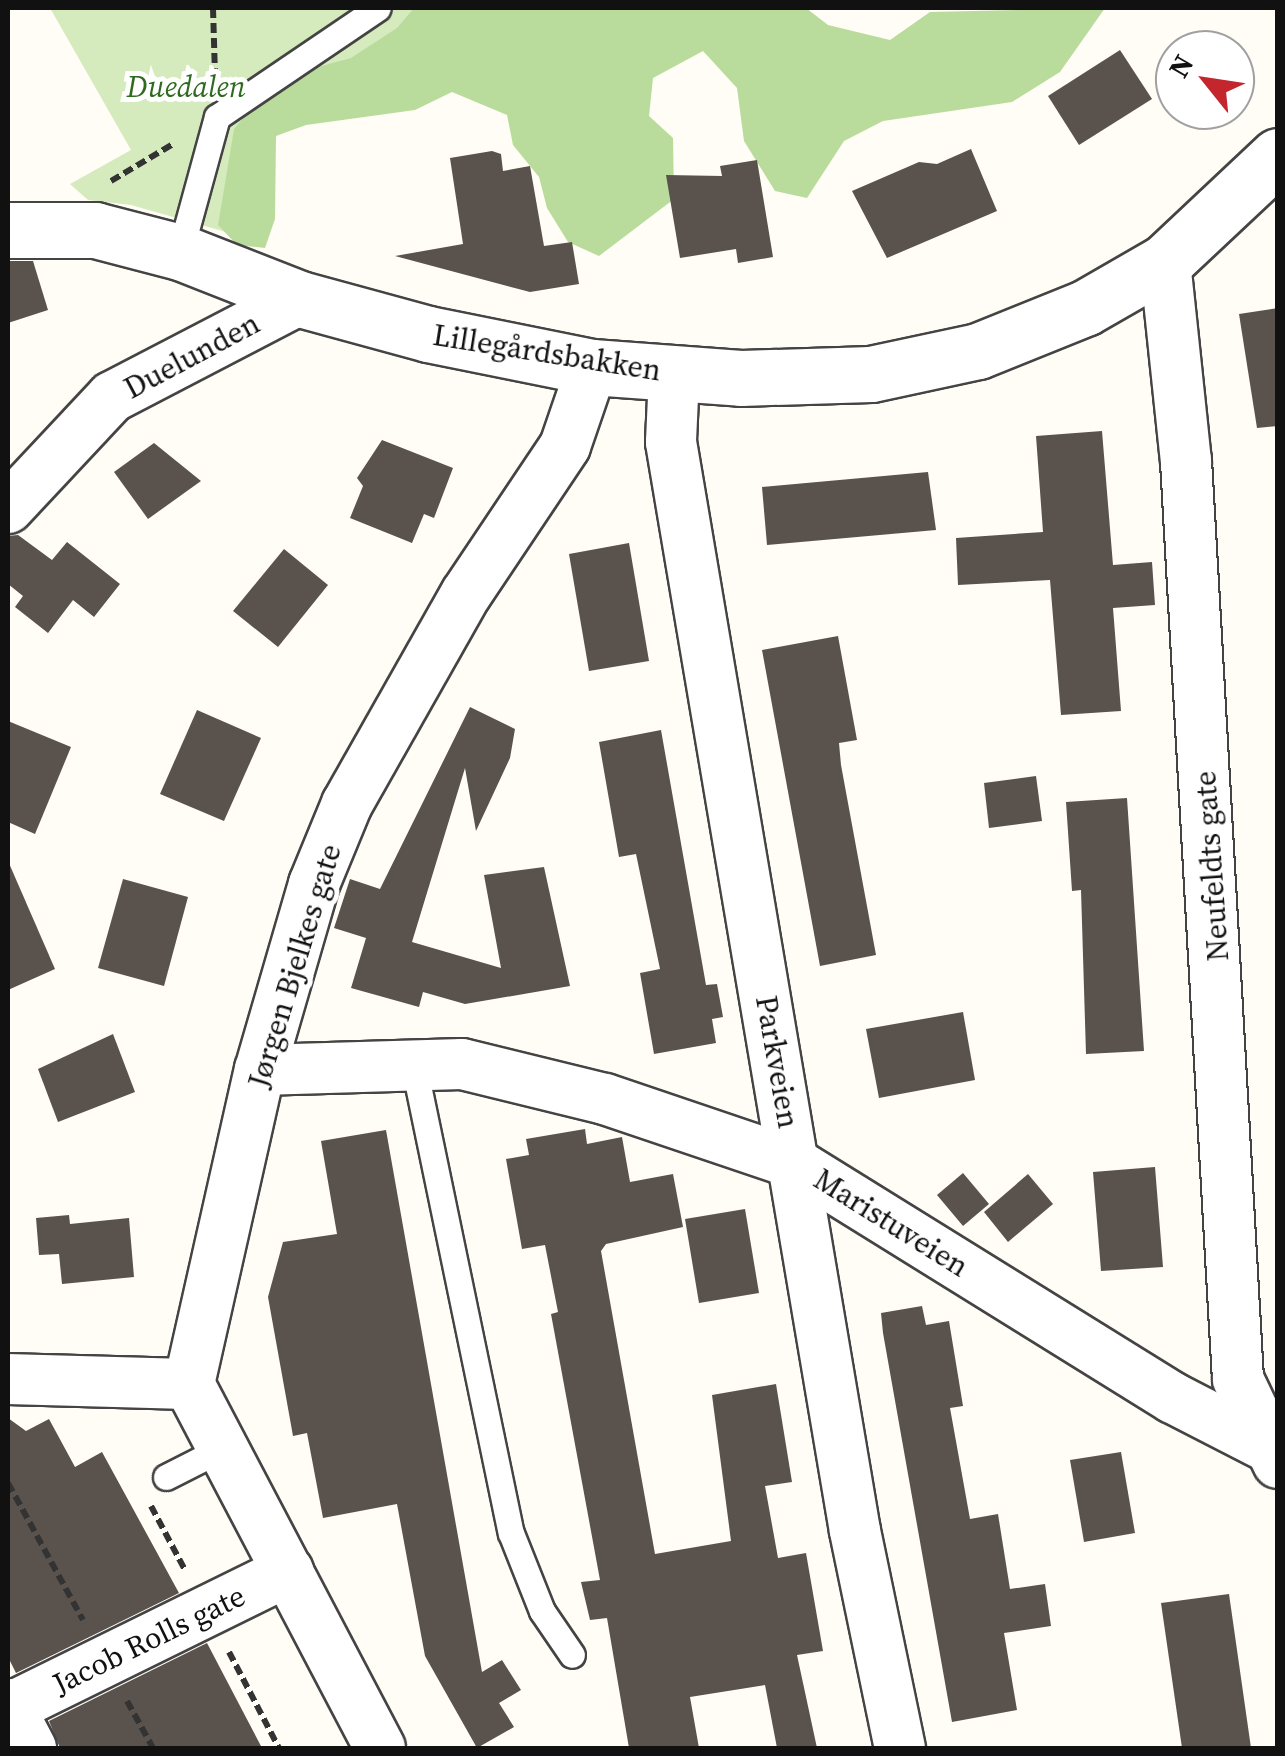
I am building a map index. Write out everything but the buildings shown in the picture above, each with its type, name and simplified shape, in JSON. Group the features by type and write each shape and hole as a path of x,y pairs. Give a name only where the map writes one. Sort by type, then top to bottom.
{"street":[{"name":"Lillegårdsbakken","path":"8,230 95,230 180,252 300,299 428,334 592,367 674,374 872,374 978,352 1085,308 1165,262 1278,156"},
{"name":"Neufeldts gate","path":"1165,262 1186,461 1238,1379 1275,1455"},
{"name":"Duelunden","path":"8,508 112,397 300,299"},
{"name":"Jørgen Bjelkes gate","path":"189,1384 260,1070 314,884 347,804 466,594 565,446 592,367"},
{"name":"Parkveien","path":"674,374 670,442 855,1531 900,1748"},
{"name":"Maristuveien","path":"260,1070 462,1064 606,1099 794,1163 1172,1398 1275,1455"},
{"path":"8,1379 189,1384 380,1748"},
{"name":"Jacob Rolls gate","path":"16,1720 106,1661 288,1571"}],"lane":[{"path":"180,252 216,117 378,8"},
{"path":"414,1066 510,1534 542,1610 572,1654"},
{"path":"166,1477 223,1448"}],"path":[{"path":"105,185 216,117 214,8"},
{"path":"8,1483 153,1748"}],"green space":[{"name":"Duedalen","path":"50,8 521,8 247,140 233,234 131,205 88,200 70,184 131,150"},
{"path":"414,8 806,8 828,25 890,40 930,12 1105,8 1060,72 1012,102 883,121 844,141 807,198 775,191 744,141 737,88 703,51 653,78 649,116 673,138 674,199 599,256 568,242 547,208 539,177 513,145 507,115 452,92 415,110 306,125 276,136 275,219 265,248 237,245 218,225 234,129 261,97 307,70 351,58 397,28"}]}
